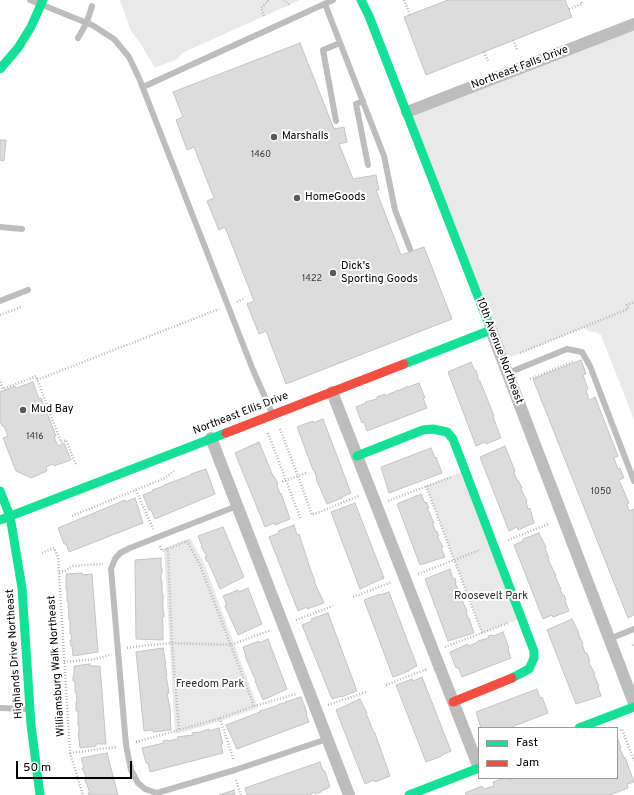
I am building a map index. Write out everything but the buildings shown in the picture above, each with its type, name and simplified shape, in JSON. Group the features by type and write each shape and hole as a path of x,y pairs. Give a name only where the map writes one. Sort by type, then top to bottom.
{"street":[{"name":"10th Avenue Northeast","path":"361,0 369,16 508,373 634,704"},
{"path":"0,69 18,48 31,27 42,2"},
{"name":"Northeast Falls Drive","path":"406,112 634,24"},
{"name":"Northeast Ellis Drive","path":"0,520 491,330"},
{"path":"332,392 478,766"},
{"path":"357,456 423,430 433,429 447,432 453,439 464,471 494,545 534,651 532,664 528,669 520,674 452,702"},
{"path":"211,438 349,795"},
{"name":"Highlands Drive Northeast","path":"0,491 10,516 22,588 30,709 35,765 40,795"},
{"path":"582,727 634,707"},
{"path":"412,794 478,768"}],"lane":[{"path":"30,0 42,2 87,22 114,39 122,47 135,68 253,370 273,414"},
{"path":"143,86 333,0"},
{"path":"325,4 384,156 395,210 410,249"},
{"path":"78,38 87,22 92,6"},
{"path":"336,121 322,50 340,43"},
{"path":"363,101 356,104 368,165"},
{"path":"0,227 22,229"},
{"path":"0,301 28,290"},
{"path":"508,373 567,349 582,352 590,366 634,481"},
{"path":"237,506 130,548 120,553 113,563 111,569 126,745 131,770 138,783 146,790 157,793 235,770 327,738"},
{"path":"609,638 634,629"},
{"path":"0,708 30,709"}],"path":[{"path":"264,16 261,8 269,0"},
{"path":"284,0 290,5"},
{"path":"404,0 410,15"},
{"path":"569,9 582,4 581,0"},
{"path":"513,40 517,50"},
{"path":"484,52 488,61"},
{"path":"37,380 244,300"},
{"path":"520,353 628,309 627,305 634,302"},
{"path":"0,315 21,307"},
{"path":"530,379 584,357"},
{"path":"0,382 2,389 36,376 61,442 66,440 76,465"},
{"path":"278,425 312,515 371,492"},
{"path":"267,429 301,520"},
{"path":"384,502 464,471"},
{"path":"282,482 306,473"},
{"path":"426,486 482,633"},
{"path":"136,490 162,551 187,541 200,565 254,706"},
{"path":"353,597 549,524"},
{"name":"Williamsburg Walk Northeast","path":"42,553 54,548 58,557 70,753 83,795"},
{"path":"168,549 172,643 179,730 254,706 309,691"},
{"path":"59,572 65,571 73,566 113,563"},
{"path":"172,643 231,645 333,606"},
{"path":"386,685 445,662 440,649 522,618"},
{"path":"316,709 366,692"},
{"path":"220,718 234,763 235,777 241,795"},
{"path":"618,731 622,729 634,761"}],"green space":[{"path":"120,0 300,0 182,53 177,59 155,68 139,41 131,31"},
{"path":"634,24 634,420 601,335 595,332 590,332 583,328 503,360 407,112"},
{"name":"Roosevelt Park","path":"464,471 522,618 482,633 426,486"},
{"name":"Freedom Park","path":"190,538 204,563 258,708 218,722 175,734 164,548"}],"traffic: fast":[{"path":"0,69 18,48 31,27 43,0"},
{"path":"361,0 369,16 491,330 404,364"},
{"path":"357,456 423,430 433,429 447,432 453,439 534,651 534,658 529,669 512,678"},
{"path":"0,520 226,433"},
{"path":"0,491 10,516 22,588 31,725 40,795"},
{"path":"582,727 634,707"},
{"path":"409,795 478,768"}],"traffic: jam":[{"path":"226,433 404,364"},
{"path":"453,702 512,678"}],"place":[{"name":"Marshalls","path":"274,137"},
{"name":"HomeGoods","path":"297,198"},
{"name":"Dick's Sporting Goods","path":"333,273"},
{"name":"Mud Bay","path":"23,410"}]}
